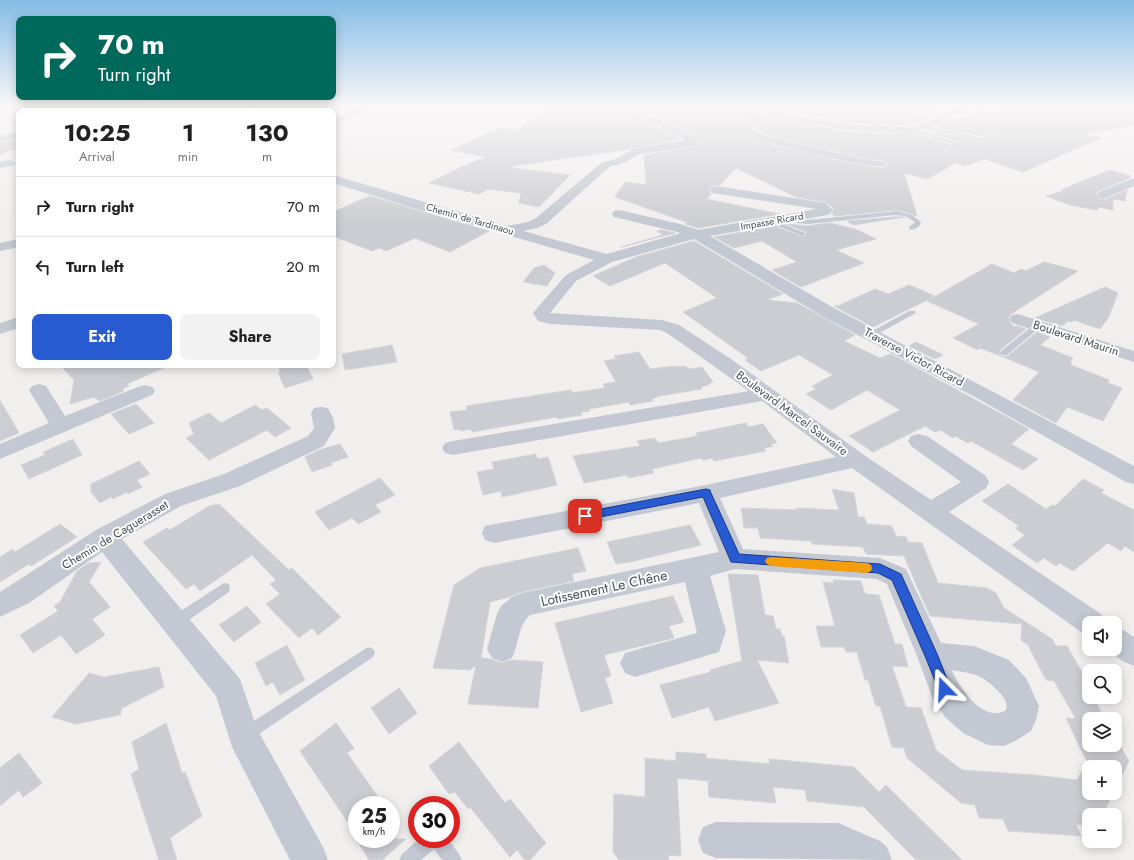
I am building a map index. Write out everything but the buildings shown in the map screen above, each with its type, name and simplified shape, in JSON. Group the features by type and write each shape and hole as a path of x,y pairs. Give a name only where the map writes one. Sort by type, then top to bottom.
{"street":[{"path":"507,230 532,225 541,221 605,165 622,160 638,151 681,146"},
{"path":"796,146 863,162 880,164"},
{"name":"Chemin de Tardinaou","path":"336,179 414,204 606,259"},
{"path":"1103,195 1134,182"},
{"name":"Impasse Ricard","path":"606,259 696,234 823,212 827,210 821,206 716,190"},
{"name":"Traverse Victor Ricard","path":"619,214 675,227 696,234 828,312 980,392 1134,476"},
{"path":"0,247 16,244"},
{"name":"Boulevard Marcel Sauvaire","path":"606,259 571,278 542,313 544,317 551,319 662,325 667,327 724,363 856,460 1082,617"},
{"name":"Boulevard Maurin","path":"1018,319 1134,358"},
{"path":"0,329 16,323"},
{"path":"39,390 61,426"},
{"path":"0,452 145,391"},
{"path":"453,448 766,394"},
{"name":"Chemin de Caguerasset","path":"0,605 19,595 106,537 173,500 232,480 316,441 325,431 326,425 321,413"},
{"path":"920,441 978,482 931,512"},
{"path":"494,533 706,493 856,460"},
{"path":"706,493 735,559"},
{"path":"106,537 229,689 244,736 310,860"},
{"name":"Lotissement Le Chêne","path":"502,649 511,614 522,604 695,569 735,559 880,569 891,574 896,577 932,656"},
{"path":"635,663 709,643 712,631 695,569"},
{"path":"1122,645 1134,653"},
{"path":"716,840 838,842 868,854 874,860"}],"lane":[{"path":"950,150 955,146"},
{"path":"779,220 808,222 903,213 918,222 917,225 911,228"},
{"path":"779,220 782,226 802,234"},
{"path":"871,334 912,313"},
{"path":"1004,353 1038,326"},
{"path":"175,622 224,588"},
{"path":"244,736 368,652"},
{"path":"408,860 422,848"},
{"path":"443,848 452,860"}],"slow traffic":[{"path":"771,561 867,568"}],"route":[{"path":"585,516 706,493 735,559 880,569 896,577 932,656 944,689"}]}
